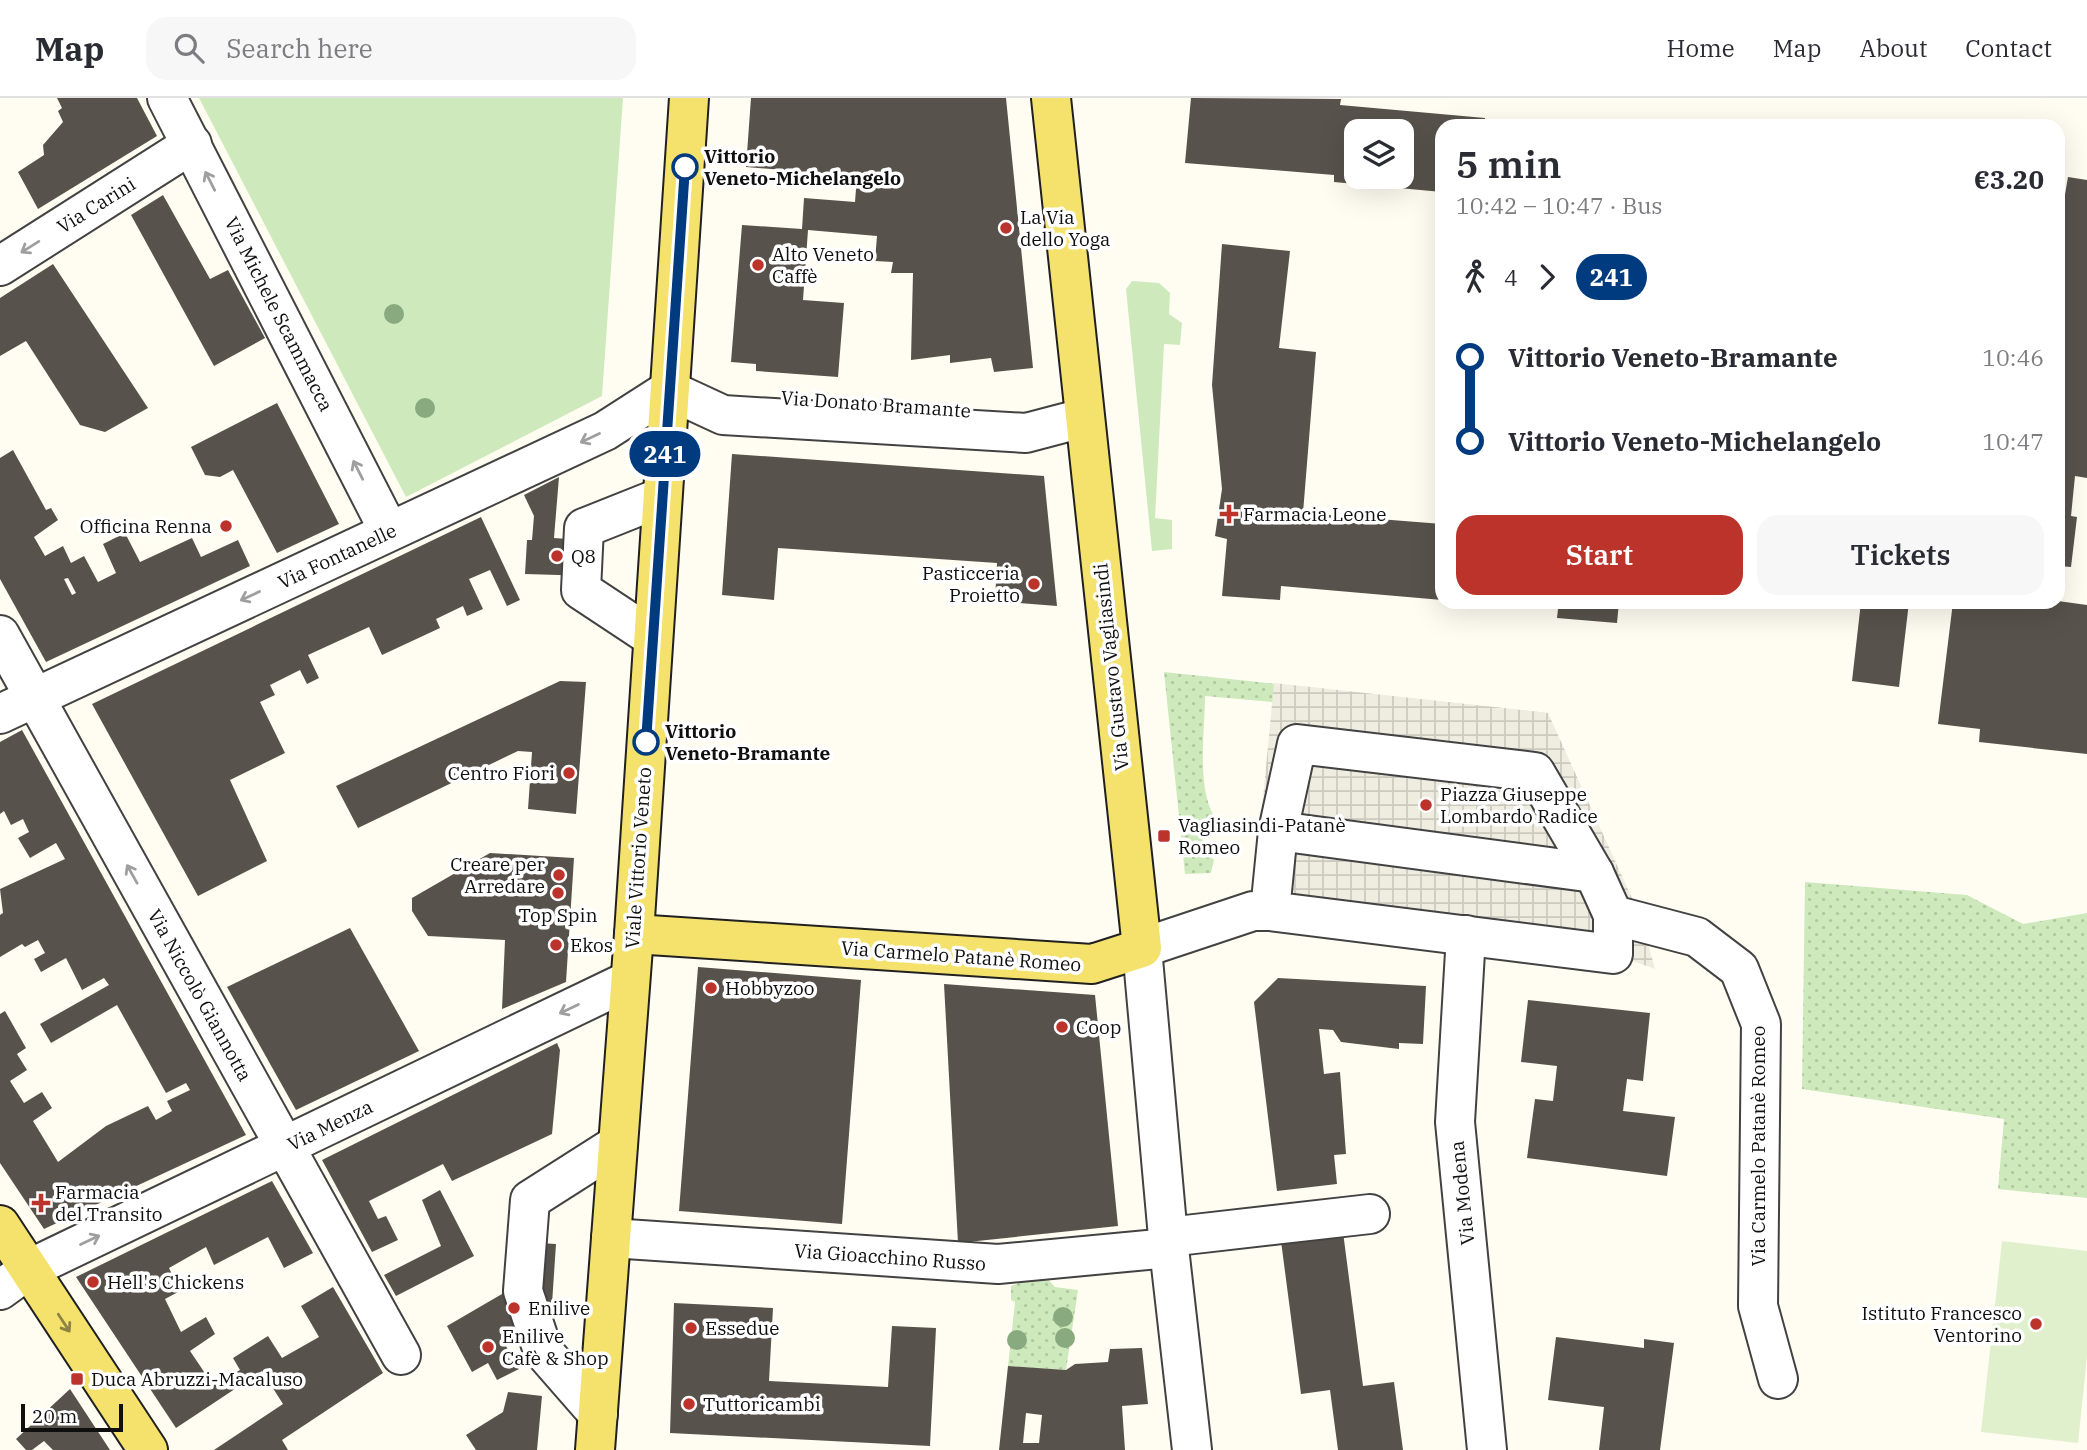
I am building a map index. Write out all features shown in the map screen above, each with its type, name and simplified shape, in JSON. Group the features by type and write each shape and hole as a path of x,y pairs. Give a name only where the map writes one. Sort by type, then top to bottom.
{"main road":[{"name":"Viale Vittorio Veneto","path":"597,1432 634,934 689,98"},
{"name":"Via Gustavo Vagliasindi","path":"1051,98 1083,418 1142,948"},
{"name":"Via Carmelo Patanè Romeo","path":"634,934 1092,964 1142,948"},
{"path":"0,1225 14,1280 148,1450"}],"street":[{"name":"Via Michele Scammacca","path":"167,98 389,531"},
{"name":"Via Carini","path":"0,266 192,145"},
{"name":"Via Donato Bramante","path":"669,390 1083,418"},
{"name":"Via Fontanelle","path":"0,714 605,431 669,390"},
{"path":"652,637 581,590 584,528 662,497"},
{"name":"Via Niccolò Giannotta","path":"0,635 401,1354"},
{"path":"1270,911 1278,831 1297,744 1535,772 1594,873 1614,915"},
{"path":"1278,831 1594,873"},
{"name":"Via Carmelo Patanè Romeo","path":"1142,948 1253,911 1613,954 1614,915 1697,937 1739,969 1761,1024 1758,1306 1778,1380"},
{"name":"Via Modena","path":"1466,935 1455,1122 1487,1450"},
{"name":"Via Gustavo Vagliasindi","path":"1142,948 1168,1242 1192,1450"},
{"name":"Via Menza","path":"14,1280 630,980"},
{"path":"597,1432 543,1351 523,1290 530,1199 618,1144"},
{"path":"1168,1242 1370,1213"},
{"name":"Via Gioacchino Russo","path":"611,1238 998,1264 1168,1242"}],"green space":[{"path":"199,98 623,98 602,396 406,497"},
{"path":"1132,281 1159,283 1170,293 1169,314 1182,323 1180,345 1164,344 1155,518 1172,520 1172,549 1152,551 1126,289"},
{"path":"1164,672 1548,713 1272,702 1205,696 1204,779 1206,796 1218,822 1205,834 1200,847 1214,860 1211,873 1185,874"},
{"path":"1805,882 1967,895 2023,924 2087,913 2087,1198 1998,1189 2004,1119 1802,1089"},
{"name":"Istituto Francesco Ventorino","path":"2002,1241 2087,1251 2087,1357 2078,1443 1981,1432"},
{"path":"1043,1274 1055,1287 1078,1290 1066,1370 1008,1366 1015,1302 1011,1300 1011,1286"}],"shaded area":[{"name":"Piazza Giuseppe Lombardo Radice","path":"1274,683 1548,713 1641,918 1655,969 1613,954 1270,911 1256,872"}],"building":[{"path":"57,98 137,98 157,136 38,209 18,172 44,155 43,145 63,122 58,111 62,108"},
{"path":"751,98 1006,98 1033,368 994,372 991,358 950,363 950,355 911,360 913,273 891,273 893,262 875,261 877,236 808,230 803,300 844,303 838,377 756,371 756,364 731,362 742,225 802,229 804,198 855,202 857,176 746,167"},
{"path":"1191,98 1341,99 1340,105 1485,118 1435,119 1435,191 1410,189 1414,189 1414,119 1344,119 1344,183 1334,182 1334,175 1185,163"},
{"path":"2068,177 2087,180 2087,478 2075,476 2071,516 2077,517 2071,567 2065,567 2065,194"},
{"path":"163,195 210,279 228,270 265,338 214,366 131,215"},
{"path":"1222,244 1290,251 1279,348 1316,352 1303,513 1435,523 1435,599 1281,586 1280,600 1222,596 1227,539 1215,536 1222,489 1212,385"},
{"path":"53,264 148,408 105,432 80,425 26,341 0,356 0,298"},
{"path":"277,403 339,524 277,553 233,470 220,477 205,475 191,447"},
{"path":"13,450 46,510 51,508 58,520 34,537 45,556 63,546 71,563 84,556 98,582 116,573 103,544 125,533 140,562 192,538 201,557 238,540 250,566 46,662 0,579 0,458","holes":["68,578 76,593 72,595 64,579"]},
{"path":"732,454 1044,476 1057,606 995,601 997,563 778,548 774,600 722,595"},
{"path":"559,477 554,538 595,541 592,576 525,574 527,540 532,540 534,516 524,495"},
{"path":"481,517 520,600 507,606 490,570 469,579 483,609 467,616 463,606 436,619 440,628 382,655 369,627 308,655 319,678 307,684 300,670 270,685 275,695 260,702 285,753 230,780 267,861 198,896 92,704"},
{"path":"2065,602 2087,605 2087,754 1979,742 1980,729 1938,724 1952,609 2065,609"},
{"path":"1558,609 1618,609 1617,623 1557,618"},
{"path":"1860,609 1908,609 1899,687 1852,681"},
{"path":"560,681 586,682 576,814 528,809 532,752 518,751 358,828 336,786"},
{"path":"22,730 246,1135 44,1229 0,1163 0,1014 5,1011 26,1048 17,1054 27,1070 10,1081 24,1103 42,1092 52,1108 33,1121 58,1162 106,1126 148,1106 156,1120 172,1111 167,1101 190,1090 186,1083 166,1093 117,1005 51,1043 40,1024 109,985 104,978 82,990 66,958 41,972 34,959 45,953 38,940 25,947 22,944 0,957 0,915 3,913 0,889 65,859 56,843 30,858 18,838 29,832 23,819 11,825 4,811 0,814 0,742"},
{"path":"490,853 574,858 566,982 502,1009 505,940 428,936 412,911 412,898"},
{"path":"350,928 419,1051 296,1110 227,987"},
{"path":"698,967 861,980 842,1224 679,1211"},
{"path":"1278,978 1426,986 1423,1044 1399,1043 1399,1049 1341,1042 1333,1030 1319,1029 1324,1074 1340,1072 1346,1154 1334,1155 1337,1184 1277,1191 1254,1002"},
{"path":"944,984 1095,995 1118,1226 958,1243"},
{"path":"1528,1000 1650,1013 1643,1081 1627,1079 1623,1111 1675,1117 1667,1176 1527,1158 1535,1099 1553,1101 1557,1066 1521,1062"},
{"path":"557,1043 560,1050 552,1134 452,1181 443,1164 369,1201 378,1219 386,1216 398,1240 372,1252 322,1160"},
{"path":"272,1181 313,1253 284,1268 268,1237 214,1265 206,1247 169,1268 180,1291 165,1299 181,1332 206,1317 215,1334 190,1351 213,1385 240,1370 233,1358 268,1336 282,1358 319,1337 301,1306 333,1287 383,1373 282,1440 288,1450 214,1450 283,1404 262,1371 176,1428 76,1277"},
{"path":"440,1190 474,1256 396,1296 384,1275 441,1246 422,1200"},
{"path":"1343,1232 1363,1386 1394,1382 1403,1450 1338,1450 1330,1390 1301,1394 1281,1241"},
{"path":"507,1241 556,1244 552,1304 502,1339 519,1369 497,1380 488,1363 472,1372 447,1326 502,1294"},
{"path":"674,1303 773,1308 769,1381 888,1387 892,1326 936,1328 930,1446 670,1433"},
{"path":"1556,1337 1644,1348 1644,1339 1674,1343 1660,1450 1599,1450 1604,1407 1548,1400"},
{"path":"1142,1348 1148,1404 1122,1406 1125,1450 999,1450 1008,1366 1066,1370 1075,1364 1108,1362 1110,1349","holes":["1026,1413 1042,1415 1039,1443 1023,1443"]},
{"path":"70,1389 110,1450 53,1450 44,1441 32,1450 26,1450 16,1439"},
{"path":"508,1392 542,1396 537,1450 476,1450 466,1435 503,1412"}],"bus line":[{"name":"241","path":"646,742 685,167"}],"place":[{"name":"Vittorio Veneto-Michelangelo","path":"685,167"},
{"name":"La Via dello Yoga","path":"1006,228"},
{"name":"Alto Veneto Caffè","path":"758,265"},
{"name":"Farmacia Leone","path":"1229,514"},
{"name":"Officina Renna","path":"226,526"},
{"name":"Q8","path":"557,556"},
{"name":"Pasticceria Proietto","path":"1034,584"},
{"name":"Vittorio Veneto-Bramante","path":"646,742"},
{"name":"Centro Fiori","path":"569,773"},
{"name":"Piazza Giuseppe Lombardo Radice","path":"1426,805"},
{"name":"Vagliasindi-Patanè Romeo","path":"1164,836"},
{"name":"Creare per Arredare","path":"559,875"},
{"name":"Top Spin","path":"558,893"},
{"name":"Ekos","path":"556,945"},
{"name":"Hobbyzoo","path":"711,988"},
{"name":"Coop","path":"1062,1027"},
{"name":"Farmacia del Transito","path":"41,1203"},
{"name":"Hell's Chickens","path":"93,1282"},
{"name":"Enilive","path":"514,1308"},
{"name":"Istituto Francesco Ventorino","path":"2036,1324"},
{"name":"Essedue","path":"691,1328"},
{"name":"Enilive Cafè & Shop","path":"488,1347"},
{"name":"Duca Abruzzi-Macaluso","path":"77,1379"},
{"name":"Tuttoricambi","path":"689,1404"}]}
